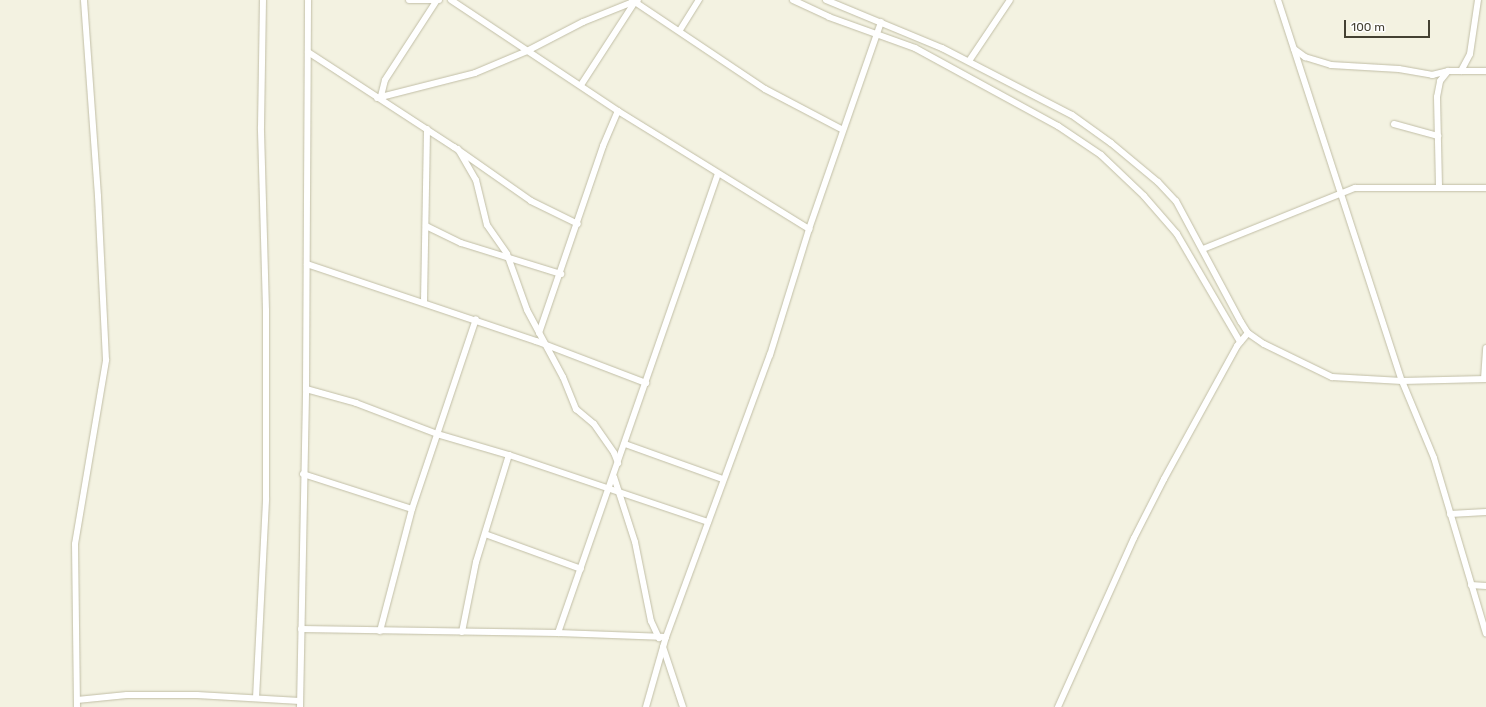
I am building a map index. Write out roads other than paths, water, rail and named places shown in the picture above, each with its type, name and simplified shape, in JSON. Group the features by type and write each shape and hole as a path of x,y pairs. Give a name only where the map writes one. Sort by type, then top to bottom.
{"street":[{"path":"77,707 75,544 106,360 98,196 84,0"},
{"path":"256,698 266,498 266,310 261,127 263,0"},
{"path":"77,700 127,695 256,698 300,704 303,474 306,390 308,0"},
{"path":"409,0 438,0"},
{"path":"379,97 385,80 438,0"},
{"path":"451,0 527,52 581,85 618,111 809,229"},
{"path":"680,30 699,0"},
{"path":"793,0 829,17 877,33 934,58 1058,126 1101,155 1144,196 1177,234 1240,342"},
{"path":"826,0 913,34 969,61 1072,116 1111,143 1158,182 1176,201 1248,333 1288,357 1332,377 1402,381 1485,379 1486,348"},
{"path":"969,61 1010,0"},
{"path":"1278,0 1402,381 1423,429 1486,633"},
{"path":"1462,70 1470,54 1478,0"},
{"path":"379,97 475,73 527,52 583,22 635,1"},
{"path":"635,1 765,88 843,130"},
{"path":"581,85 635,1"},
{"path":"646,707 666,637 770,354 809,229 881,22"},
{"path":"1294,49 1306,57 1331,65 1399,69 1432,75 1448,70 1486,71"},
{"path":"308,52 458,149 531,201 578,224"},
{"path":"1439,186 1437,92 1440,81 1448,70"},
{"path":"536,341 561,274 603,146 618,111"},
{"path":"1394,124 1438,136"},
{"path":"424,302 428,129"},
{"path":"458,149 478,185 487,224 509,259 527,310 563,377 576,409 594,424 614,453 618,464"},
{"path":"558,633 614,477 718,174"},
{"path":"1203,249 1340,191 1365,186 1439,186 1486,188"},
{"path":"426,226 461,243 561,274"},
{"path":"307,264 476,319 646,383"},
{"path":"380,631 412,509 476,319"},
{"path":"1058,707 1134,538 1176,455 1240,342 1248,333"},
{"path":"306,390 356,403 437,434 509,455 609,490 708,522"},
{"path":"625,444 723,479"},
{"path":"462,632 469,591 509,455"},
{"path":"303,474 412,509"},
{"path":"614,477 635,542 652,621 683,707"},
{"path":"1450,514 1486,512"},
{"path":"485,534 535,555 581,569"},
{"path":"1471,584 1486,586"},
{"path":"301,629 558,633 666,637"}]}
